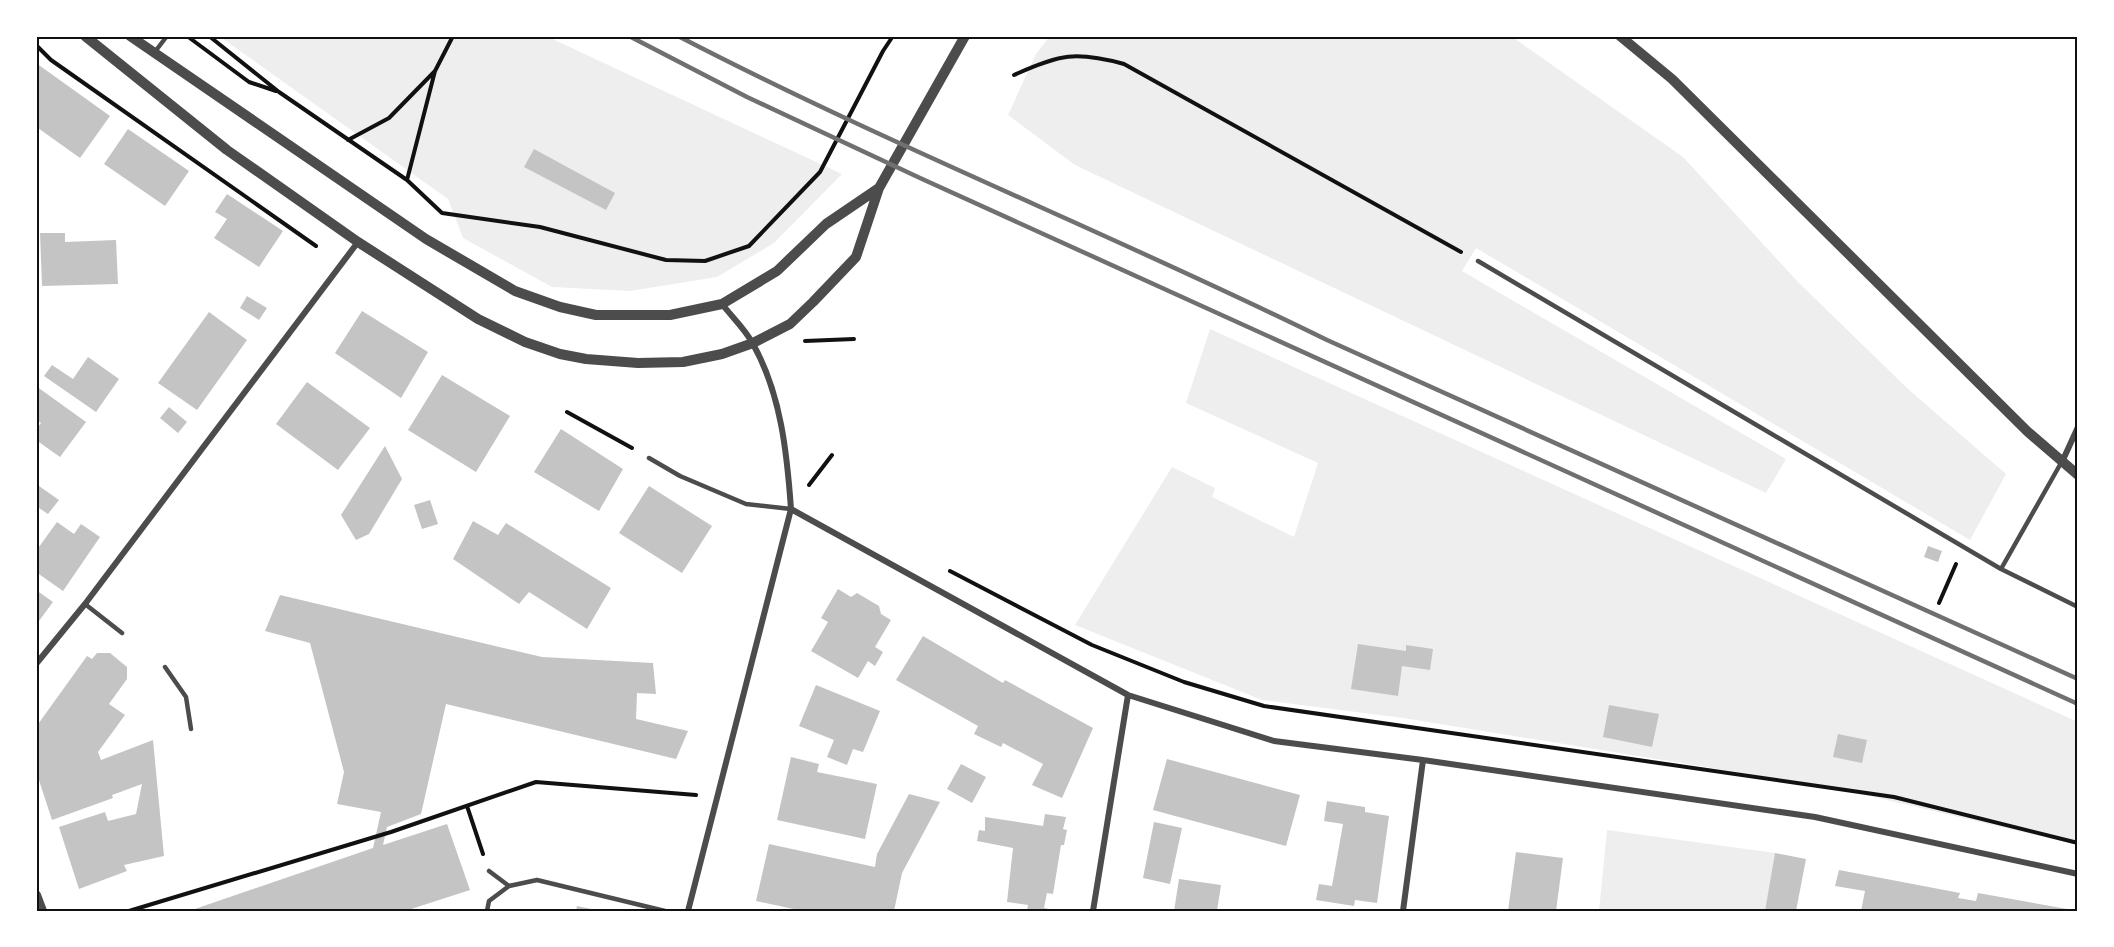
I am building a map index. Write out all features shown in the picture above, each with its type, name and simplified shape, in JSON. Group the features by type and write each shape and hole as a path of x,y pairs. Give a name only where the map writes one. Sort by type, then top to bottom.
{"street":[{"path":"85,36 227,150 358,242 478,319 525,342 560,354 586,359 667,363 722,354 753,343 790,324 856,257 879,188 965,36"},
{"path":"130,36 426,239 515,291 560,307 596,315 670,315 722,304 777,271 826,224 879,188"},
{"path":"1620,36 1672,79 1846,254 2061,463 2078,475"},
{"path":"36,664 85,604 358,242"},
{"path":"688,911 791,509 787,449 773,395 753,343 722,304"},
{"path":"2061,463 2078,427"},
{"path":"791,509 1128,695 1274,741 1423,760 1815,817 2078,874"},
{"path":"1093,911 1128,695"},
{"path":"1403,911 1423,760"},
{"path":"36,895 42,911"}],"lane":[{"path":"154,53 166,36"},
{"path":"1478,261 2001,569 2078,607"},
{"path":"649,458 680,476 746,504 791,509"},
{"path":"2001,569 2061,463"},
{"path":"85,604 122,633"},
{"path":"165,667 186,697 190,729"},
{"path":"489,872 509,886"},
{"path":"487,911 489,901 509,886 537,880 665,911"}],"path":[{"path":"187,36 249,82 279,92"},
{"path":"209,36 279,92 407,180 442,213 540,227 666,260 707,260 749,246 820,172 893,36"},
{"path":"407,180 435,71 453,36"},
{"path":"36,45 51,60 316,246"},
{"path":"1014,75 1049,59 1090,55 1125,64 1478,261"},
{"path":"348,140 389,118 435,71"},
{"path":"567,411 649,458"},
{"path":"1939,603 1964,547"},
{"path":"941,566 1092,645 1184,682 1264,706 1894,797 2078,843"},
{"path":"129,911 467,806 536,782 716,796"},
{"path":"467,806 489,872"}],"shaded area":[{"path":"219,36 546,36 842,174 774,243 717,277 630,291 552,287 463,238 448,199"},
{"path":"1050,36 1511,36 1683,157 1798,282 1908,389 2006,474 1970,540 1476,248 1462,271 1786,459 1766,493 1075,165 1008,115 1036,54"},
{"path":"1210,329 2078,722 2078,845 1836,788 1403,718 1262,700 1075,625 1172,467 1215,488 1212,497 1294,537 1318,463 1186,403"},
{"path":"1607,830 1775,853 1766,911 1599,911"}],"building":[{"path":"36,63 110,116 80,158 38,128 36,131"},
{"path":"128,129 189,171 165,206 104,164"},
{"path":"534,149 615,193 606,210 524,167"},
{"path":"227,194 283,231 259,267 214,238 227,219 215,212"},
{"path":"40,233 65,233 65,242 116,240 118,284 42,286"},
{"path":"247,296 267,308 259,320 240,308"},
{"path":"362,311 428,352 401,398 335,353"},
{"path":"209,312 247,340 197,410 158,383"},
{"path":"88,357 119,379 96,412 44,376 52,365 73,379"},
{"path":"442,375 510,416 476,472 408,430"},
{"path":"307,382 370,428 338,470 276,424"},
{"path":"36,386 86,422 60,457 36,440 36,430 41,423 36,419"},
{"path":"169,407 187,422 178,433 160,418"},
{"path":"561,429 623,469 599,511 534,472"},
{"path":"385,446 402,479 369,534 356,540 341,515"},
{"path":"39,486 59,500 48,514 36,506"},
{"path":"649,486 712,526 682,573 619,533"},
{"path":"430,500 438,524 422,529 414,505"},
{"path":"473,521 498,535 506,523 611,588 587,629 529,592 519,604 453,559"},
{"path":"57,522 74,534 81,524 100,537 63,591 36,572 36,551"},
{"path":"1928,546 1942,551 1938,562 1924,557"},
{"path":"838,589 851,597 857,593 879,606 881,614 891,620 875,647 883,652 875,666 868,661 858,678 811,651 828,622 821,618"},
{"path":"36,590 53,602 36,625"},
{"path":"280,595 542,657 653,663 656,694 637,693 636,719 688,731 676,759 446,704 421,814 387,827 383,845 447,824 470,890 405,911 189,911 373,848 381,812 337,804 344,772 310,643 265,631"},
{"path":"923,636 1003,683 1005,680 1093,728 1062,798 1032,785 1043,764 1003,743 1001,747 974,734 978,726 896,680"},
{"path":"1358,644 1406,651 1406,645 1433,649 1430,670 1402,666 1398,696 1351,689"},
{"path":"97,653 110,653 127,667 127,679 109,704 125,715 98,752 101,760 153,740 164,856 124,865 127,871 79,889 59,827 105,812 108,821 136,814 142,784 112,795 113,798 52,820 36,771 36,727 87,656 92,659"},
{"path":"816,685 880,711 863,752 853,749 847,765 827,757 834,740 799,726"},
{"path":"1609,705 1659,714 1652,747 1603,737"},
{"path":"1838,734 1867,740 1862,763 1833,757"},
{"path":"791,757 819,764 817,772 877,784 865,839 777,820"},
{"path":"1167,759 1300,795 1286,846 1153,810"},
{"path":"961,764 986,777 972,803 947,789"},
{"path":"909,794 940,802 902,873 894,911 803,911 756,901 769,844 875,867 877,854"},
{"path":"1327,801 1365,807 1365,812 1389,816 1377,903 1355,900 1354,906 1316,900 1319,884 1332,886 1343,824 1324,821"},
{"path":"1045,814 1066,817 1063,829 1067,830 1064,845 1061,845 1053,894 1047,893 1044,908 1060,911 1027,911 1028,905 1007,902 1013,848 977,841 979,830 985,831 985,817 1043,826"},
{"path":"1154,822 1182,828 1170,884 1143,878"},
{"path":"1516,852 1563,858 1556,911 1508,911"},
{"path":"1775,853 1806,859 1796,911 1765,911"},
{"path":"1839,870 1960,893 1958,898 1976,901 1978,893 2067,909 2066,911 1861,911 1865,891 1835,886"},
{"path":"1179,879 1221,885 1217,911 1174,911"},
{"path":"577,906 596,910 596,911 576,911"}],"railway":[{"path":"629,36 747,97 920,178 2078,704"},
{"path":"678,36 920,153 1165,263 1327,340 2078,679"}]}
